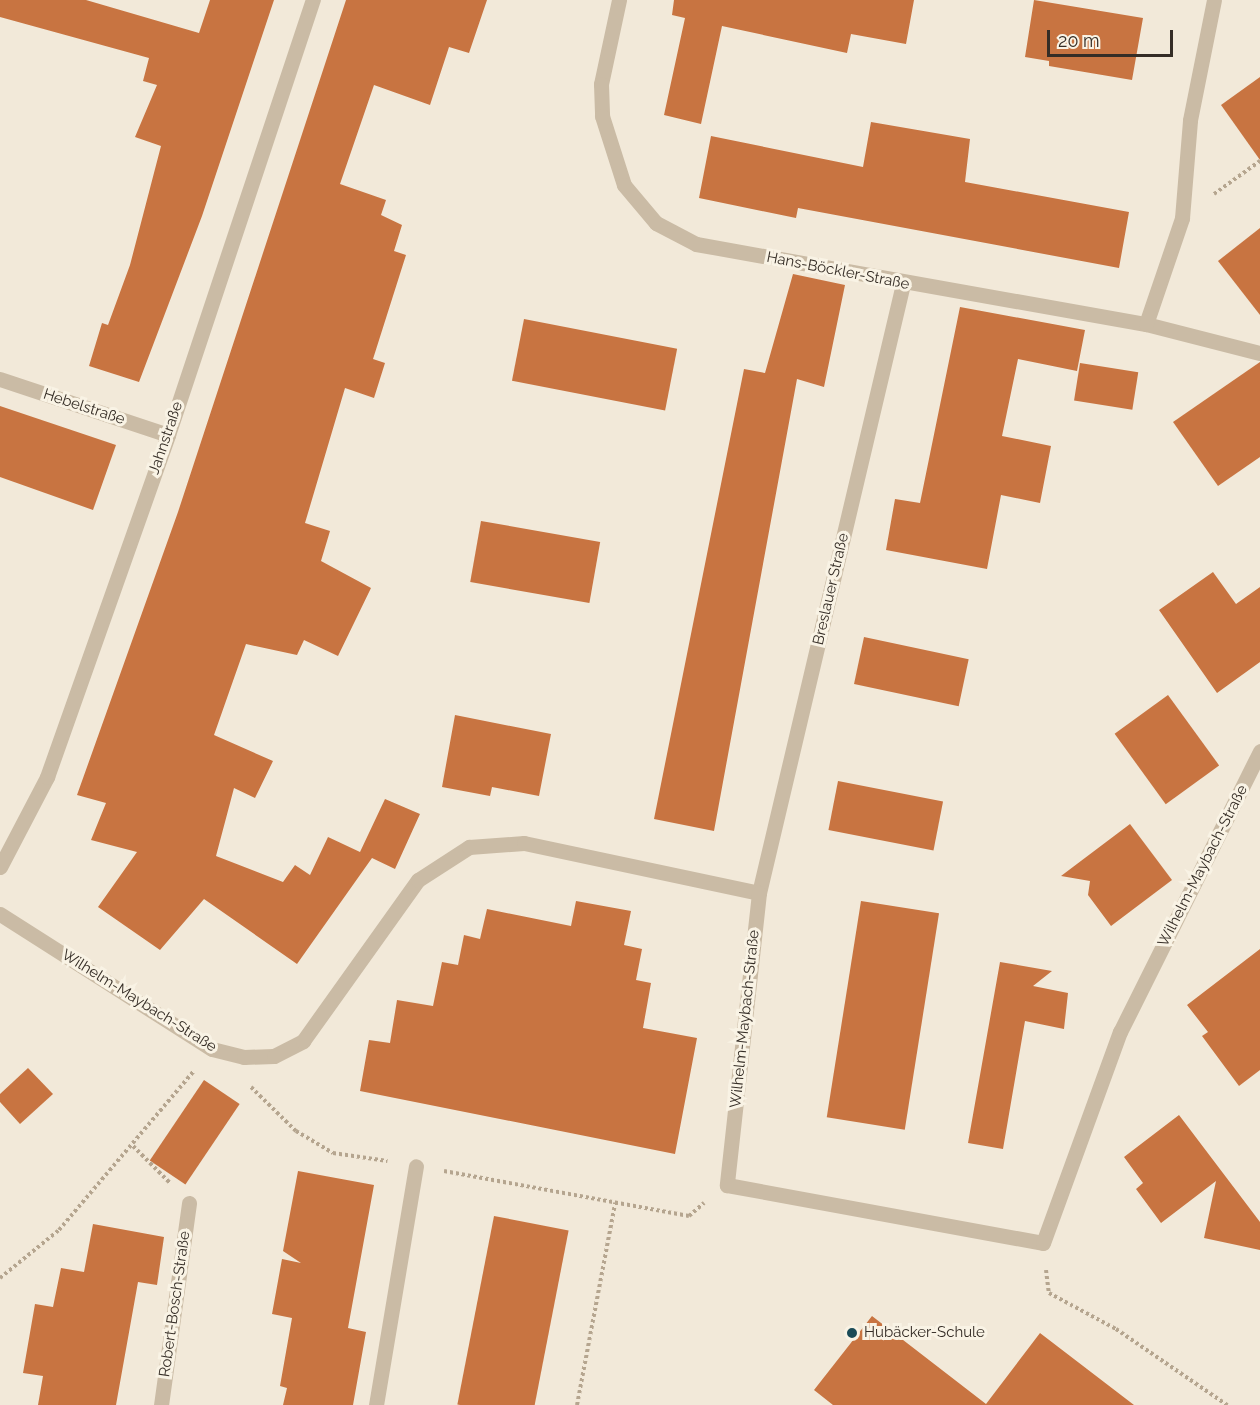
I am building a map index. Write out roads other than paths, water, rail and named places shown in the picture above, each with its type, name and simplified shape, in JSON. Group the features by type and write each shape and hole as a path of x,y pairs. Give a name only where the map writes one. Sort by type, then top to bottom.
{"street":[{"name":"Jahnstraße","path":"0,867 47,777 168,435 313,0"},
{"name":"Hans-Böckler-Straße","path":"619,0 601,84 602,116 624,185 657,224 696,244 903,284 1146,324 1260,353"},
{"path":"1146,324 1182,218 1190,120 1214,0"},
{"name":"Breslauer Straße","path":"759,893 903,284"},
{"name":"Hebelstraße","path":"0,379 168,435"},
{"name":"Wilhelm-Maybach-Straße","path":"0,914 212,1049 244,1057 274,1056 303,1041 326,1015 418,880 469,847 524,843 759,893 727,1185 1043,1243 1120,1032 1260,751"},
{"path":"376,1405 416,1166"},
{"name":"Robert-Bosch-Straße","path":"161,1405 189,1203"}],"place":[{"name":"Hubäcker-Schule","path":"852,1333"}]}
